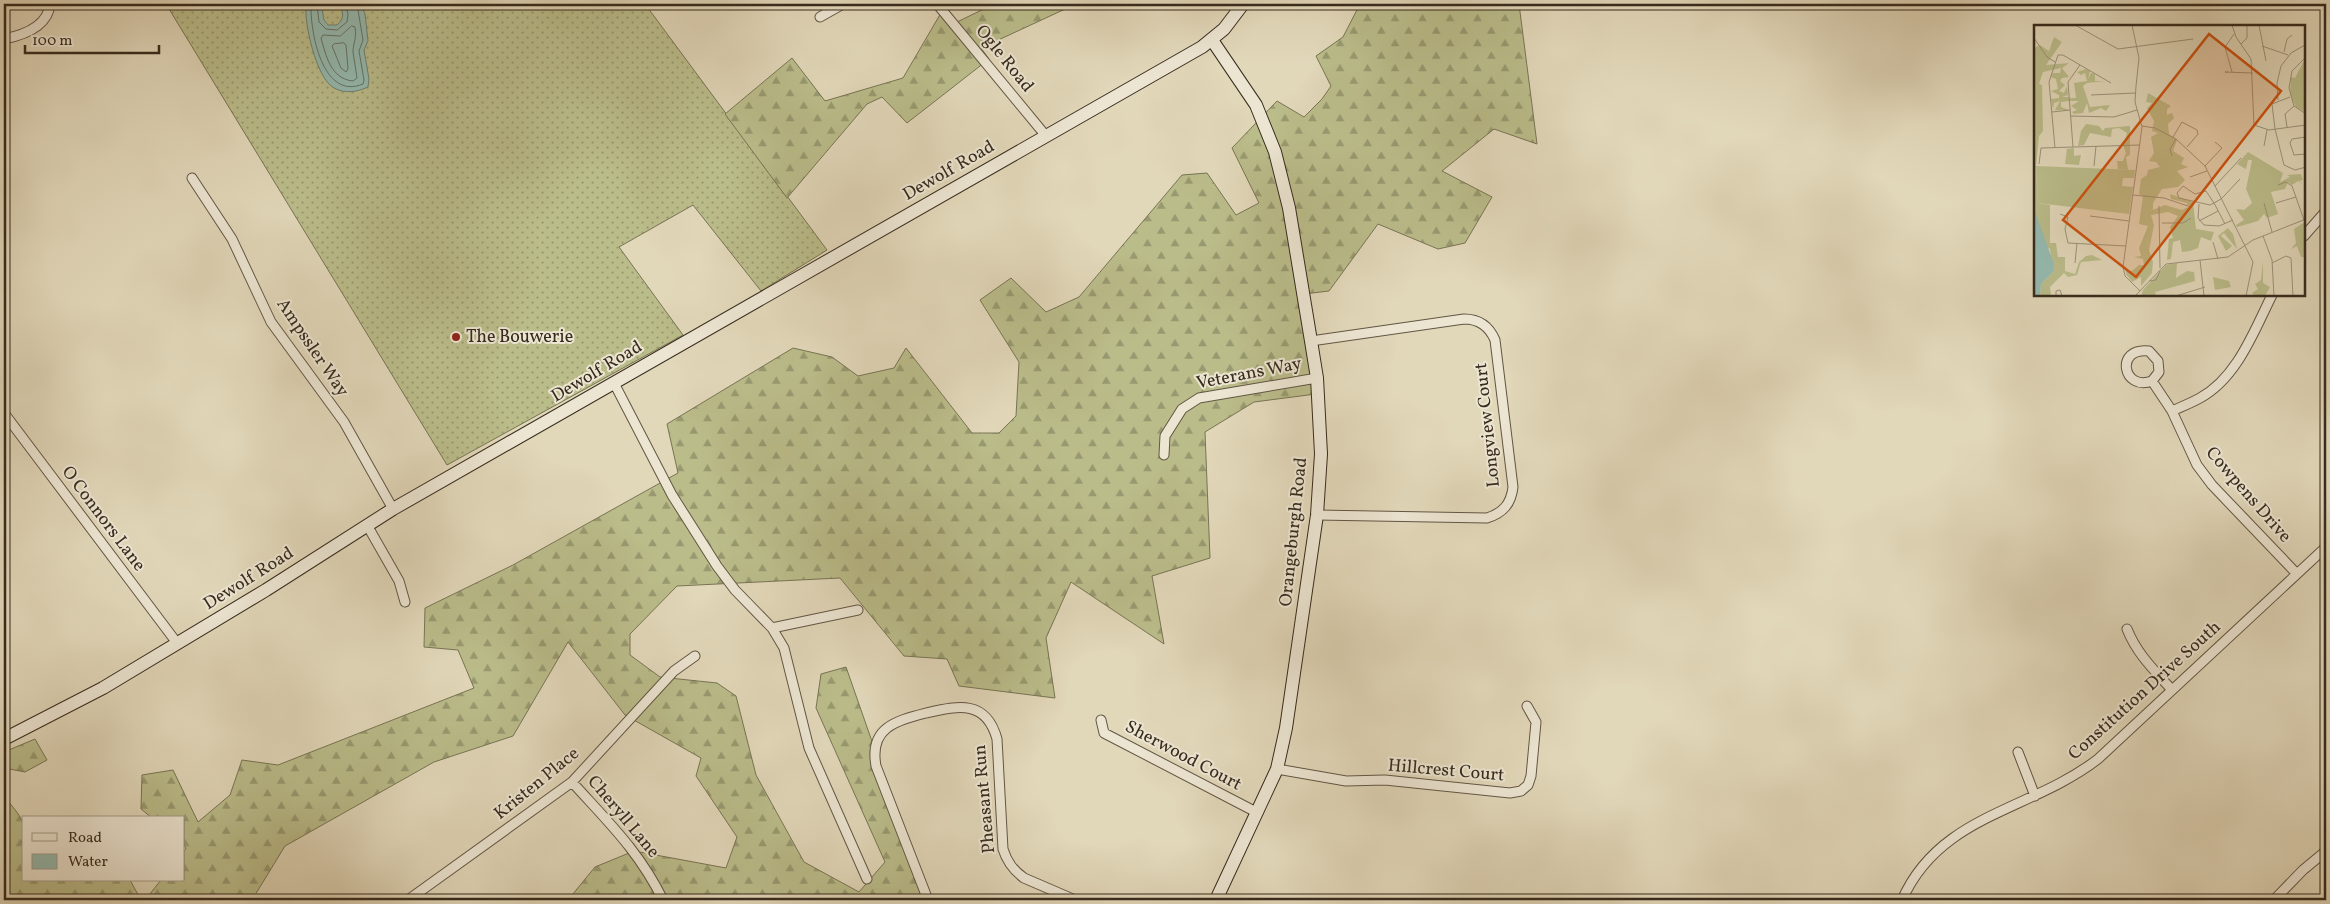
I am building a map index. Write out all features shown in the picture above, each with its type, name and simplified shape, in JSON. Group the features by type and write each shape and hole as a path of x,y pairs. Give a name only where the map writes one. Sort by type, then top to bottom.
{"main road":[{"path":"1212,40 1224,29 1243,4"},
{"name":"Dewolf Road","path":"4,739 103,688 266,590 367,524 662,354 838,256 1212,40"},
{"name":"Orangeburgh Road","path":"1212,40 1243,83 1256,105 1275,152 1289,208 1317,378 1321,454 1317,515 1286,728 1277,769 1258,814 1216,900"}],"street":[{"path":"4,39 24,33 44,21 49,13 50,4"},
{"path":"820,17 843,4"},
{"name":"Ogle Road","path":"938,4 1046,136"},
{"name":"Ampssler Way","path":"192,178 232,239 271,322 344,422 393,509"},
{"path":"2305,235 2326,211"},
{"path":"2172,411 2202,398 2236,364 2271,296"},
{"name":"Longview Court","path":"1311,341 1464,319 1480,322 1486,326 1495,340 1513,487 1508,504 1496,515 1487,518 1317,515"},
{"name":"Veterans Way","path":"1164,455 1165,436 1182,409 1199,398 1317,378"},
{"name":"Cowpens Drive","path":"2152,381 2172,411 2197,465 2212,485 2297,574"},
{"path":"614,383 672,495 717,566 735,590 772,628 784,648 809,748 867,879"},
{"name":"O Connors Lane","path":"4,413 177,643"},
{"path":"367,524 399,581 405,602"},
{"name":"Constitution Drive South","path":"1902,900 1908,885 1944,844 1974,824 2081,772 2326,547"},
{"path":"772,628 858,610"},
{"path":"2127,629 2134,645 2144,660 2172,690"},
{"name":"Kristen Place","path":"408,900 572,782 674,671 695,656"},
{"name":"Pheasant Run","path":"928,900 875,758 878,739 891,724 899,720 958,706 983,714 989,721 997,739 1003,849 1006,858 1016,872 1024,878 1075,900"},
{"name":"Hillcrest Court","path":"1277,769 1346,781 1385,780 1510,793 1521,791 1528,785 1531,776 1536,722 1527,706"},
{"name":"Sherwood Court","path":"1101,720 1104,733 1258,814"},
{"path":"2018,752 2035,796"},
{"name":"Cheryll Lane","path":"572,782 640,859 663,900"},
{"path":"2274,900 2303,870 2326,851"}],"green space":[{"path":"166,4 645,4 827,250 761,291 693,205 619,247 683,335 447,465"},
{"path":"994,4 1076,4 981,48 989,59 907,123 882,97 867,104 787,198 725,114 792,58 825,101 903,78 945,6 957,22"},
{"path":"1360,4 1519,4 1537,144 1494,129 1442,171 1492,197 1465,243 1438,249 1378,224 1329,291 1304,294 1316,394 1254,402 1205,432 1210,558 1152,576 1164,644 1071,582 1046,638 1055,698 959,686 947,659 904,656 840,578 677,586 630,634 630,655 660,677 717,683 736,696 756,775 804,862 859,892 885,862 816,708 821,674 846,667 926,896 922,900 568,900 595,867 634,851 726,868 737,837 696,776 701,758 625,715 568,642 513,736 434,762 285,846 252,900 145,900 159,882 185,882 186,848 185,816 150,816 141,809 142,775 173,770 198,822 230,795 242,760 278,765 474,688 458,650 424,647 425,608 513,565 678,473 667,424 793,348 832,357 858,376 894,368 906,348 972,433 999,433 1016,416 1019,362 980,300 1011,278 1046,312 1079,297 1182,175 1207,173 1236,215 1259,203 1232,148 1277,101 1304,117 1322,99 1331,86 1316,56 1343,37"},
{"path":"35,739 47,760 25,772 4,768 4,752"},
{"path":"4,796 22,821 22,882 131,882 141,900 4,900"}],"water":[{"path":"306,4 321,4 324,20 328,25 337,25 343,15 340,4 361,4 365,14 368,41 364,50 369,79 368,87 347,92 334,88 328,82 312,49 307,24"}],"place":[{"name":"The Bouwerie","path":"456,337"}]}
